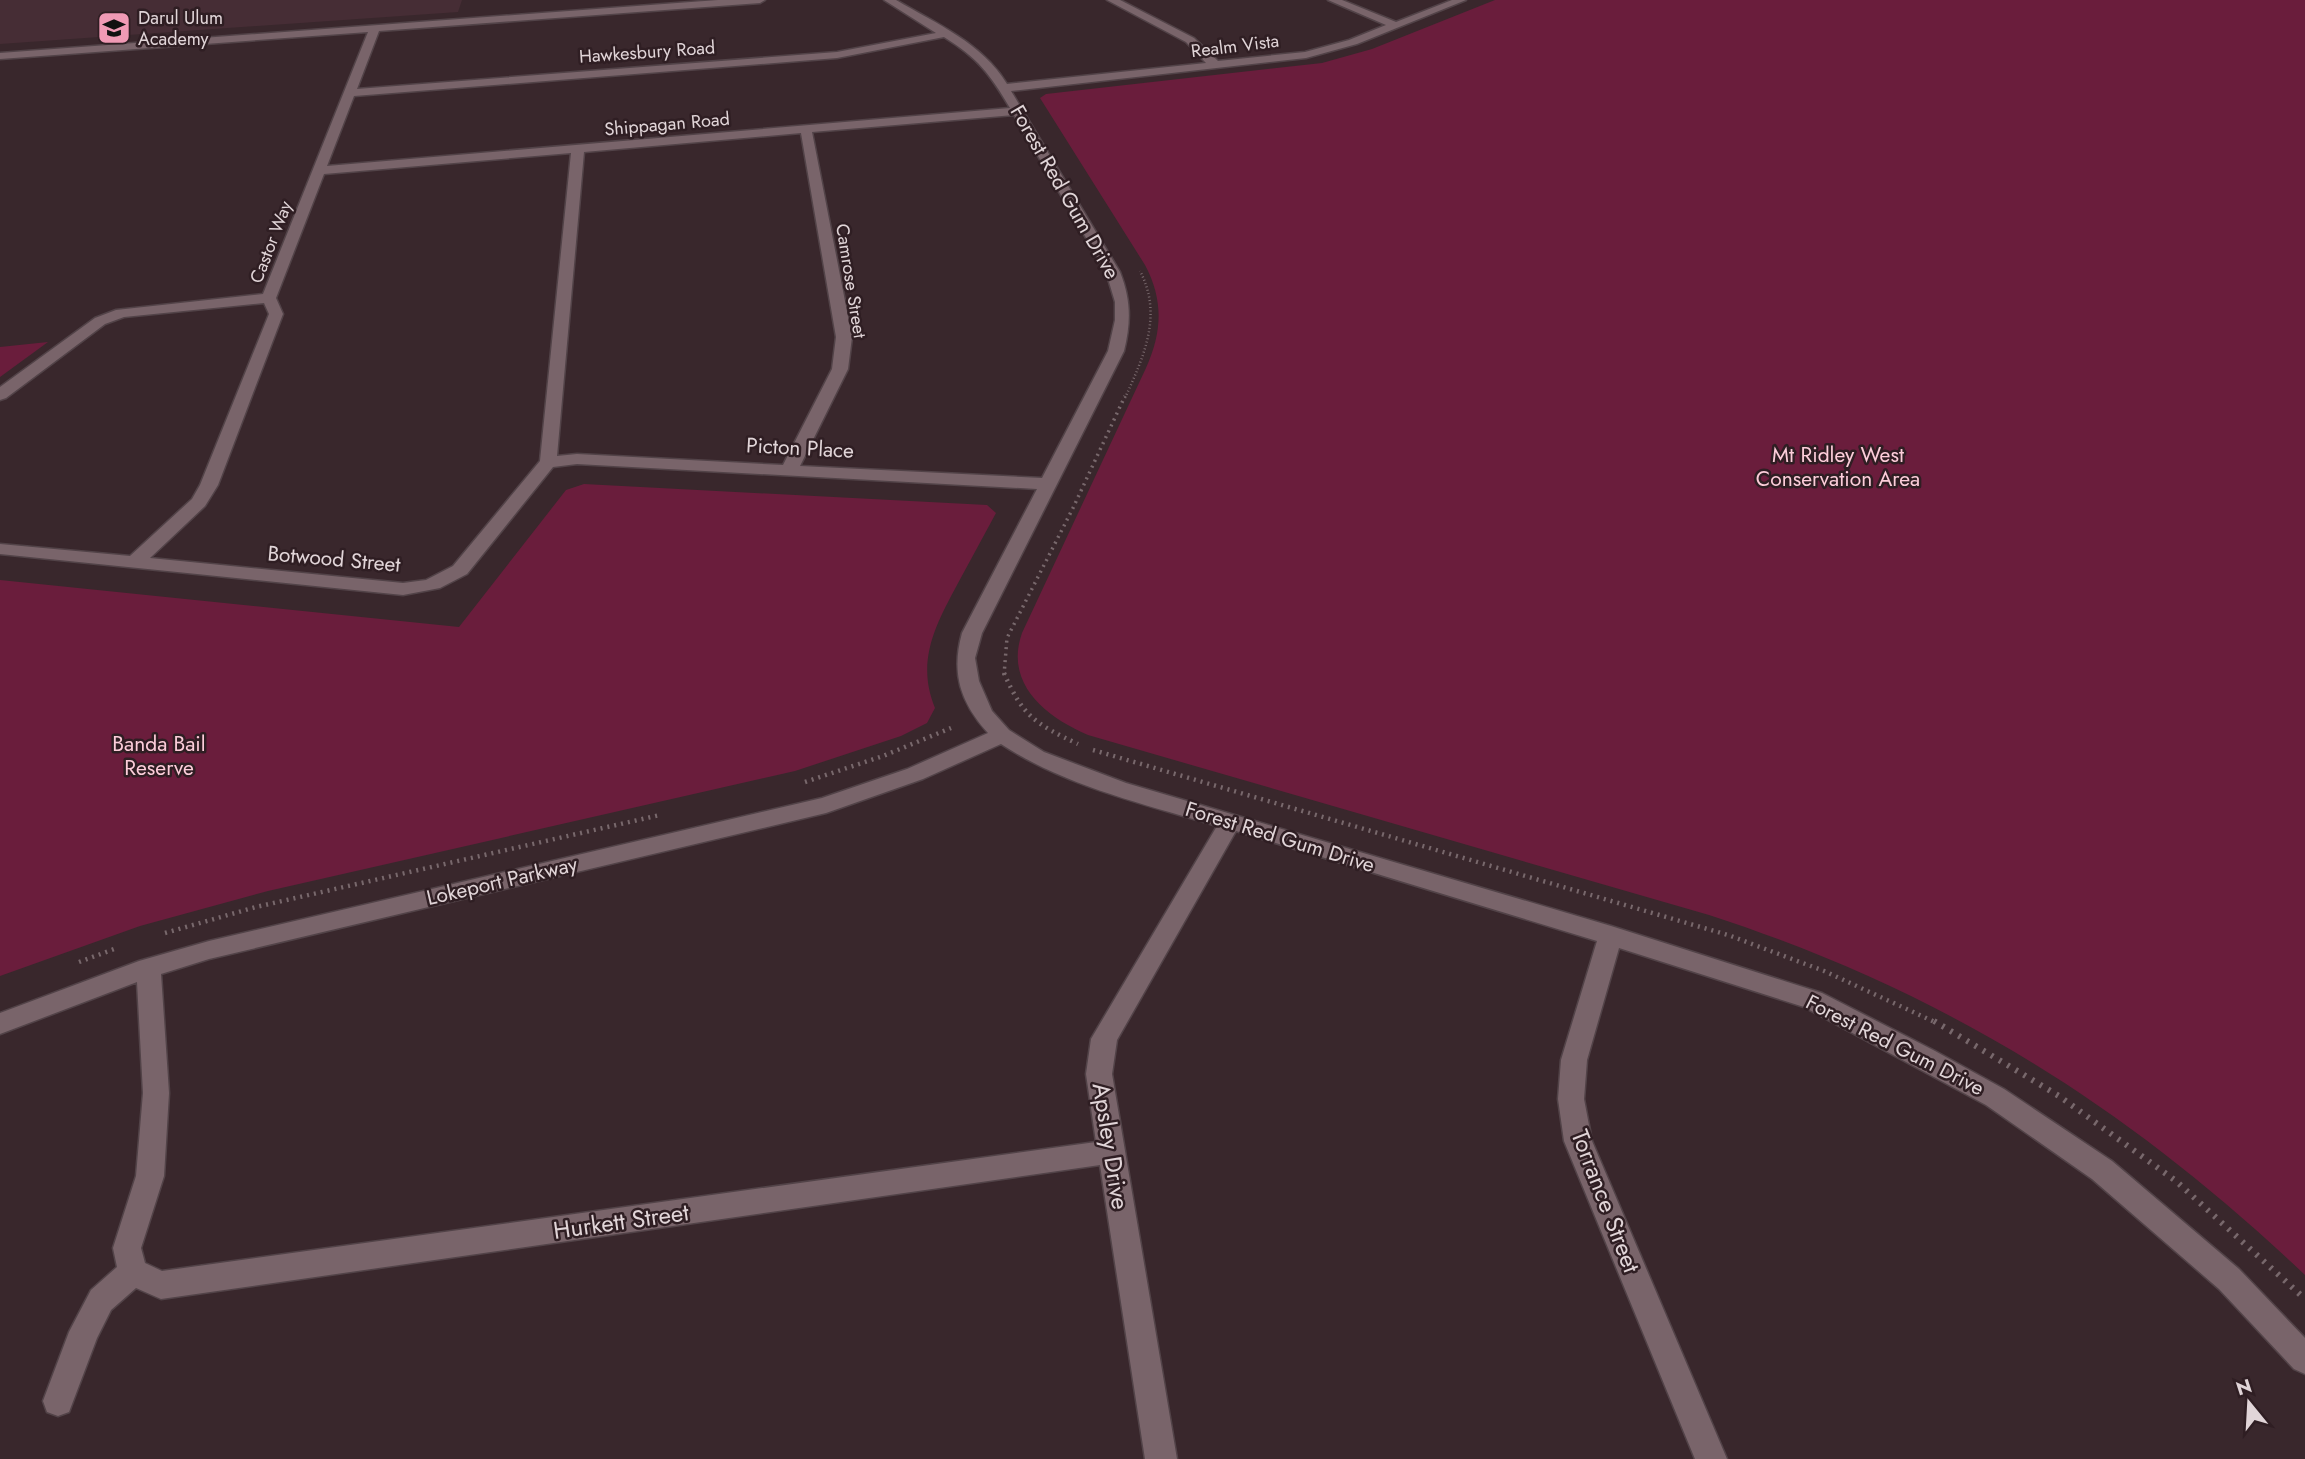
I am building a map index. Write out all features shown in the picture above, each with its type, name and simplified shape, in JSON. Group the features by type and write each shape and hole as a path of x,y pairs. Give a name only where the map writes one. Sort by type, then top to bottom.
{"street":[{"path":"562,15 564,0"},
{"path":"0,56 760,0"},
{"name":"Forest Red Gum Drive","path":"889,0 985,60 1005,88 1122,290 1125,322 1116,351 972,633 968,646 965,658 968,681 983,714 1002,735 1036,757 1118,788 1611,935 1813,1000 1995,1097 2102,1170 2229,1279 2305,1359"},
{"path":"1112,0 1190,40 1216,66"},
{"path":"1333,0 1395,26"},
{"name":"Realm Vista","path":"1005,88 1306,55 1353,42 1461,0"},
{"name":"Castor Way","path":"134,563 199,502 209,485 276,314 269,298 375,29"},
{"name":"Hawkesbury Road","path":"350,93 837,55 945,34"},
{"name":"Shippagan Road","path":"319,171 1018,111"},
{"name":"Camrose Street","path":"789,470 840,369 844,337 806,130"},
{"path":"548,462 578,149"},
{"path":"0,394 100,321 121,313 269,298"},
{"name":"Picton Place","path":"548,462 578,459 1049,484"},
{"name":"Botwood Street","path":"0,549 403,589 422,587 439,583 460,570 548,462"},
{"name":"Lokeport Parkway","path":"0,1024 148,968 249,940 826,805 915,774 1002,735"},
{"name":"Apsley Drive","path":"1161,1459 1099,1074 1104,1039 1230,822"},
{"name":"Torrance Street","path":"1611,935 1574,1060 1571,1100 1578,1141 1711,1459"},
{"path":"58,1401 84,1332 102,1300 133,1272 127,1248 150,1176 156,1093 148,968"},
{"name":"Hurkett Street","path":"133,1272 161,1285 1111,1152"}],"path":[{"path":"1138,268 1152,302 1151,328 1145,354 1073,508 1007,638 1003,672 1017,703 1044,728 1086,748 1728,935 1824,971 1935,1022 2059,1096 2176,1181 2305,1299"},
{"path":"1040,503 1073,508"},
{"path":"800,784 883,756 983,714"},
{"path":"159,935 256,906 664,814"},
{"path":"72,965 121,947"}],"shaded area":[{"name":"Darul Ulum Academy","path":"0,0 462,0 458,12 0,44"}],"green space":[{"name":"Mt Ridley West Conservation Area","path":"1495,0 2305,0 2305,1275 2238,1214 2170,1158 2100,1107 2028,1060 1953,1018 1876,980 1794,945 1709,915 1088,735 1057,719 1032,696 1019,668 1018,651 1022,633 1146,368 1155,342 1159,316 1155,291 1145,265 1040,98 1046,94 1322,63 1372,49"},
{"path":"48,342 0,377 0,347"},
{"name":"Banda Bail Reserve","path":"584,484 987,505 996,513 935,630 927,675 935,708 927,723 901,736 795,771 268,891 140,926 0,976 0,580 459,627 566,490"}],"place":[{"name":"Darul Ulum Academy","path":"114,28"}]}
